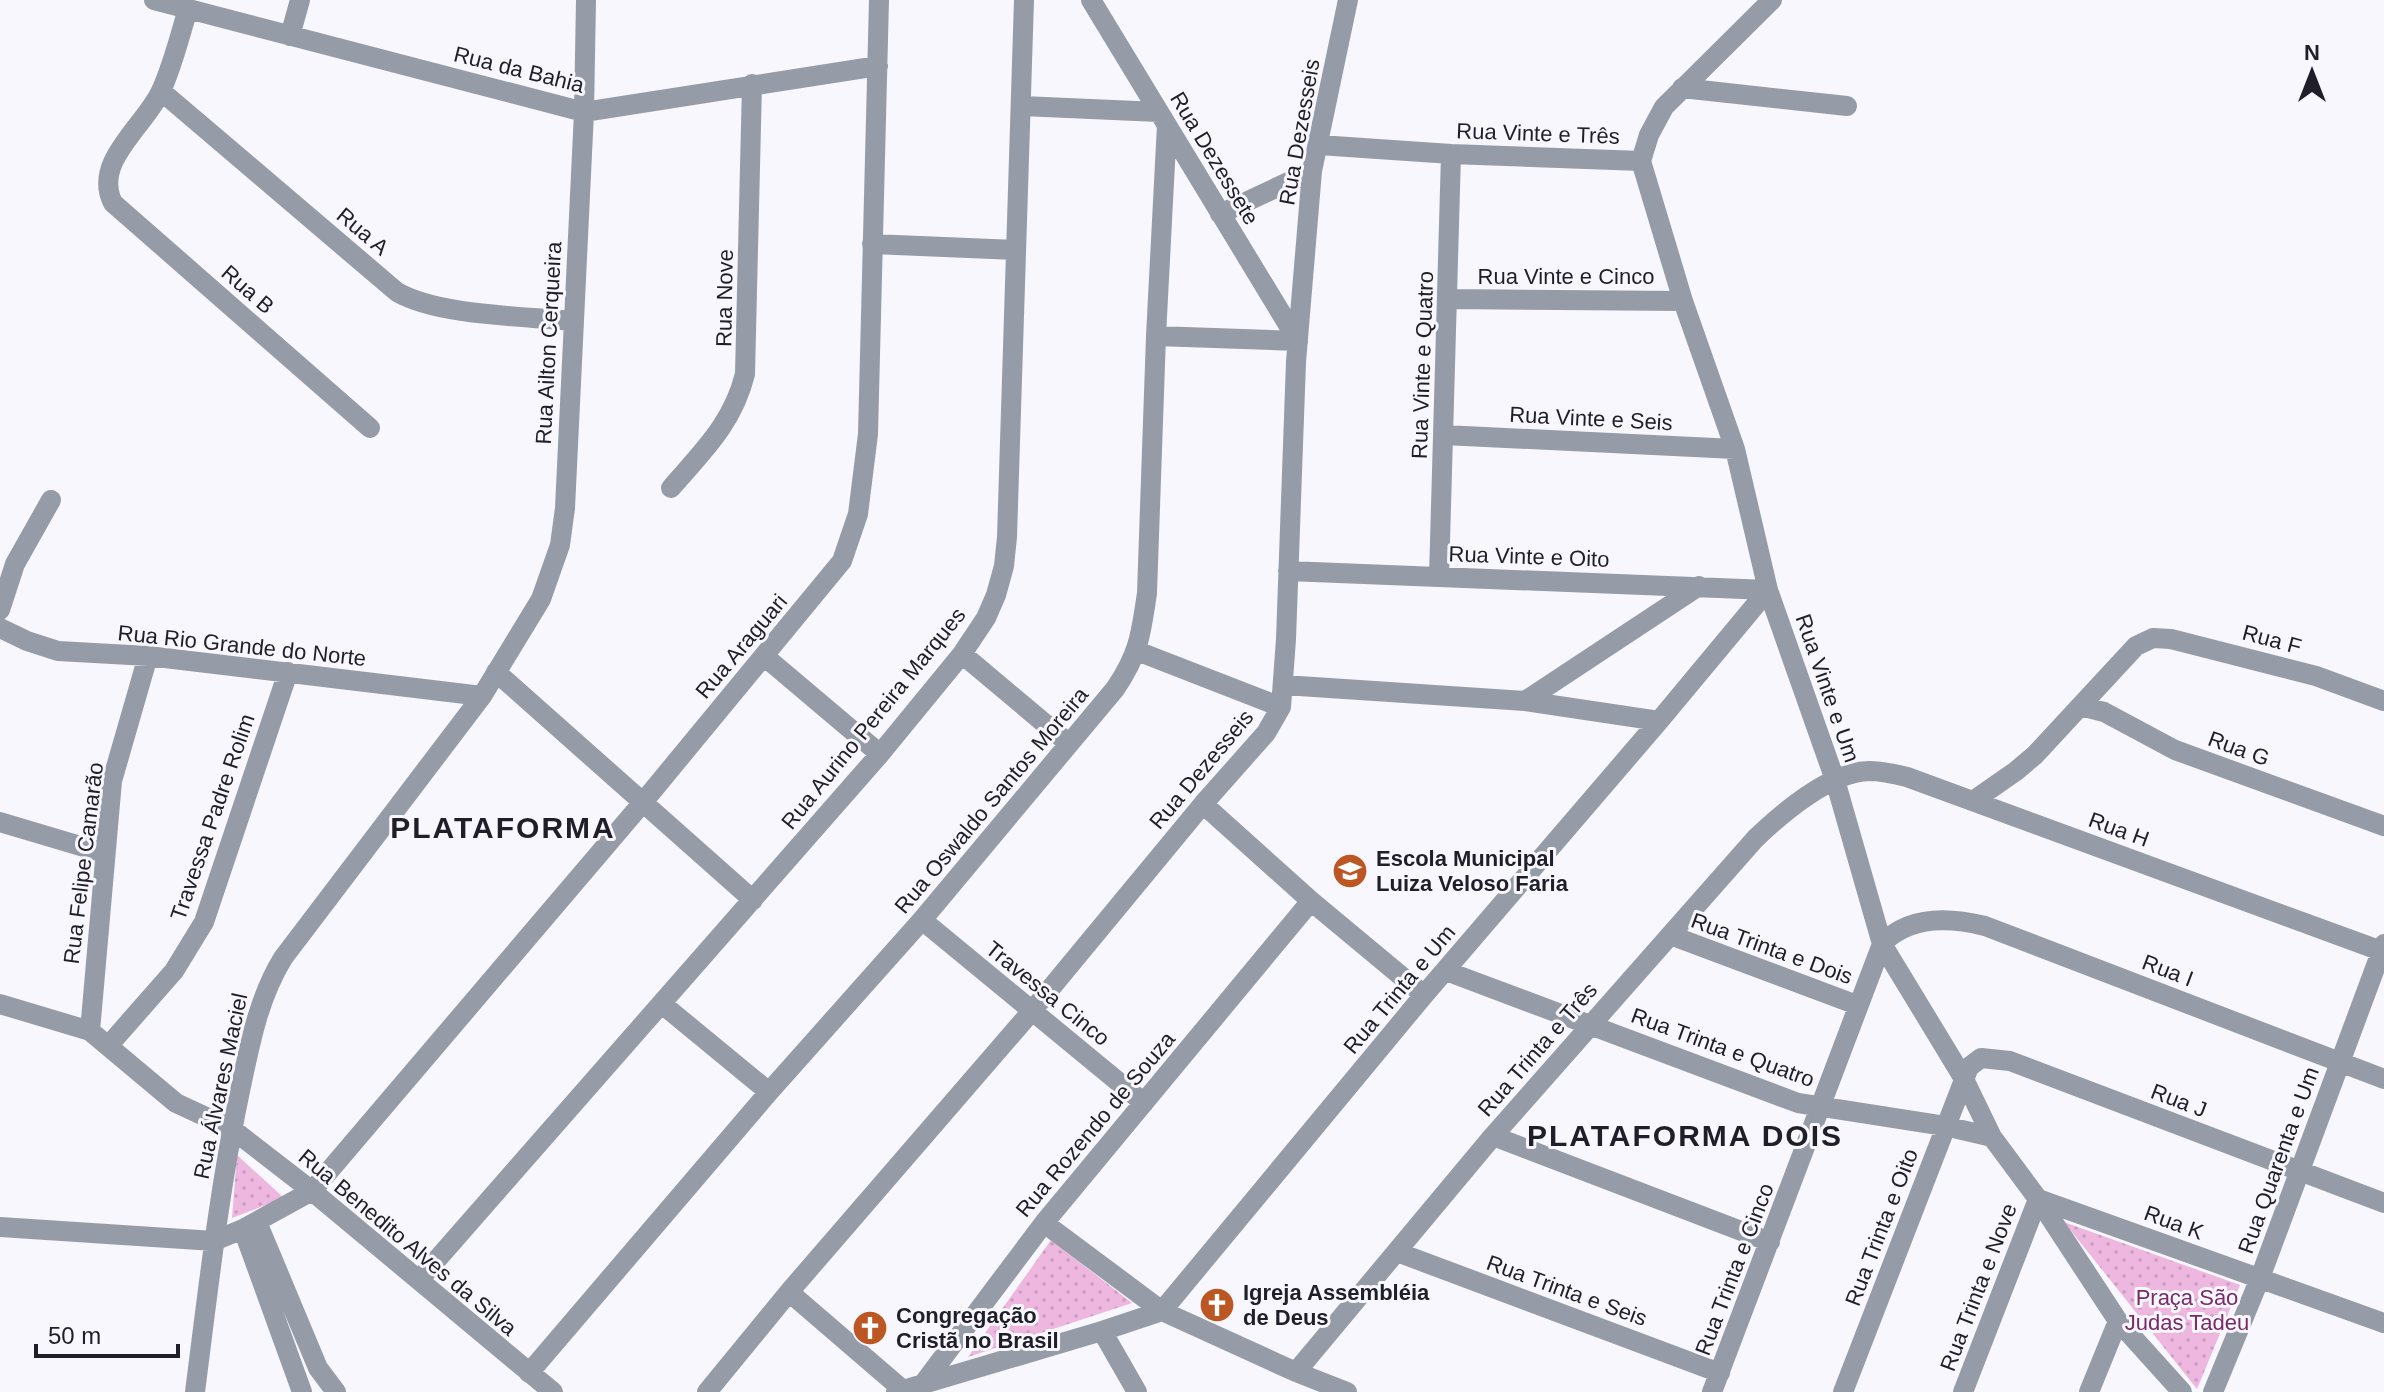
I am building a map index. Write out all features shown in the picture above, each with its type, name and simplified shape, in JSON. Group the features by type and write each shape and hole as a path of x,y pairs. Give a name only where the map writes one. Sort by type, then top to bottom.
{"street":[{"name":"Rua da Bahia","path":"154,0 584,112 878,66"},
{"path":"290,36 300,0"},
{"name":"Rua Ailton Cerqueira","path":"496,672 541,599 560,545 565,508 584,112 586,0"},
{"name":"Rua Araguari","path":"312,1191 644,801 842,561 858,514 868,434 879,0"},
{"name":"Rua Aurino Pereira Marques","path":"419,1280 880,754 962,654 986,618 1004,566 1010,490 1024,0"},
{"name":"Rua Dezessete","path":"1091,0 1298,341"},
{"name":"Rua Dezesseis","path":"707,1392 1266,733 1281,707 1298,341 1312,171 1348,0"},
{"name":"Rua Vinte e Três","path":"1319,145 1451,154 1641,161 1657,118 1682,88 1772,0"},
{"path":"161,91 188,9"},
{"name":"Rua Nove","path":"671,488 727,421 741,393 745,374 752,84"},
{"path":"1682,88 1847,106"},
{"name":"Rua B","path":"161,91 108,170 107,191 113,203 370,428"},
{"name":"Rua A","path":"161,91 397,292 433,307 573,321"},
{"path":"1022,106 1163,118"},
{"name":"Rua Oswaldo Santos Moreira","path":"529,1373 769,1092 922,920 1115,689 1137,651 1147,593 1163,118"},
{"name":"Rua Vinte e Quatro","path":"1439,577 1451,154"},
{"name":"Rua Vinte e Um","path":"1641,161 1683,301 1735,449 1768,590 1835,780 1882,944 1964,1079 1992,1137 2038,1199 2118,1321 2182,1392"},
{"path":"1220,214 1312,171"},
{"path":"872,244 1016,250"},
{"name":"Rua Vinte e Cinco","path":"1448,299 1683,301"},
{"path":"1156,336 1298,341"},
{"name":"Rua Vinte e Seis","path":"1444,435 1735,449"},
{"path":"0,610 15,564 51,500"},
{"name":"Rua Vinte e Oito","path":"1288,571 1768,590"},
{"path":"1525,701 1699,586"},
{"name":"Rua Trinta e Um","path":"1162,1311 1424,995 1768,590"},
{"name":"Rua Rio Grande do Norte","path":"0,628 58,651 148,656 482,696"},
{"name":"Rua F","path":"2081,706 2144,640 2171,639 2316,676 2384,701"},
{"path":"1137,651 1281,707"},
{"path":"962,654 1068,743"},
{"name":"Rua Felipe Camarão","path":"90,1031 112,781 148,656"},
{"path":"764,656 880,754"},
{"name":"Travessa Padre Rolim","path":"109,1045 174,971 204,922 288,672"},
{"path":"496,672 753,900"},
{"name":"Rua Álvares Maciel","path":"195,1392 232,1129 256,1018 274,972 482,696 496,672"},
{"path":"1284,685 1525,701 1659,721"},
{"path":"1973,801 2025,763 2081,706"},
{"name":"Rua G","path":"2081,706 2104,712 2175,750 2384,826"},
{"name":"Rua H","path":"1835,780 1866,771 1907,777 2383,949"},
{"name":"Rua Trinta e Três","path":"1296,1372 1493,1136 1670,935 1775,820 1835,780"},
{"path":"1203,804 1311,901 1424,995"},
{"path":"0,822 104,853"},
{"name":"Rua Rozendo de Souza","path":"923,1384 1044,1223 1311,901"},
{"name":"Travessa Cinco","path":"922,920 1144,1103"},
{"name":"Rua I","path":"1882,944 1892,934 1930,920 1964,921 1985,926 2384,1079"},
{"name":"Rua Trinta e Dois","path":"1670,935 1857,1005"},
{"name":"Rua Trinta e Cinco","path":"1716,1382 1882,944"},
{"name":"Rua Quarenta e Um","path":"2219,1390 2383,949"},
{"name":"Rua Trinta e Quatro","path":"1446,971 1781,1098 1992,1137"},
{"name":"Rua Benedito Alves da Silva","path":"0,1004 90,1031 176,1103 232,1129 312,1191 553,1392"},
{"path":"662,1004 769,1092"},
{"name":"Rua J","path":"1964,1079 1975,1061 2000,1058 2384,1203"},
{"name":"Rua Trinta e Oito","path":"1843,1392 1964,1079"},
{"path":"1493,1136 1770,1242"},
{"path":"0,1227 214,1241 250,1226 312,1191"},
{"name":"Rua K","path":"2038,1199 2384,1323"},
{"name":"Rua Trinta e Nove","path":"1963,1392 2038,1199"},
{"path":"1044,1223 1162,1311 1347,1392"},
{"path":"250,1226 302,1392"},
{"path":"250,1226 310,1352 325,1380 336,1392"},
{"name":"Rua Trinta e Seis","path":"1397,1252 1716,1382"},
{"path":"789,1292 899,1391 1162,1311"},
{"path":"2089,1392 2118,1321"},
{"path":"1102,1331 1137,1392"}],"green space":[{"path":"237,1155 284,1198 232,1218"},
{"name":"Praça São Judas Tadeu","path":"2064,1222 2240,1285 2197,1389"},
{"path":"1051,1240 1132,1303 968,1357"}],"place":[{"name":"Escola Municipal Luiza Veloso Faria","path":"1350,871"},
{"name":"Igreja Assembléia de Deus","path":"1217,1305"},
{"name":"Congregação Cristã no Brasil","path":"870,1328"}],"district":[{"name":"PLATAFORMA","path":"503,828"},
{"name":"PLATAFORMA DOIS","path":"1685,1136"}]}
